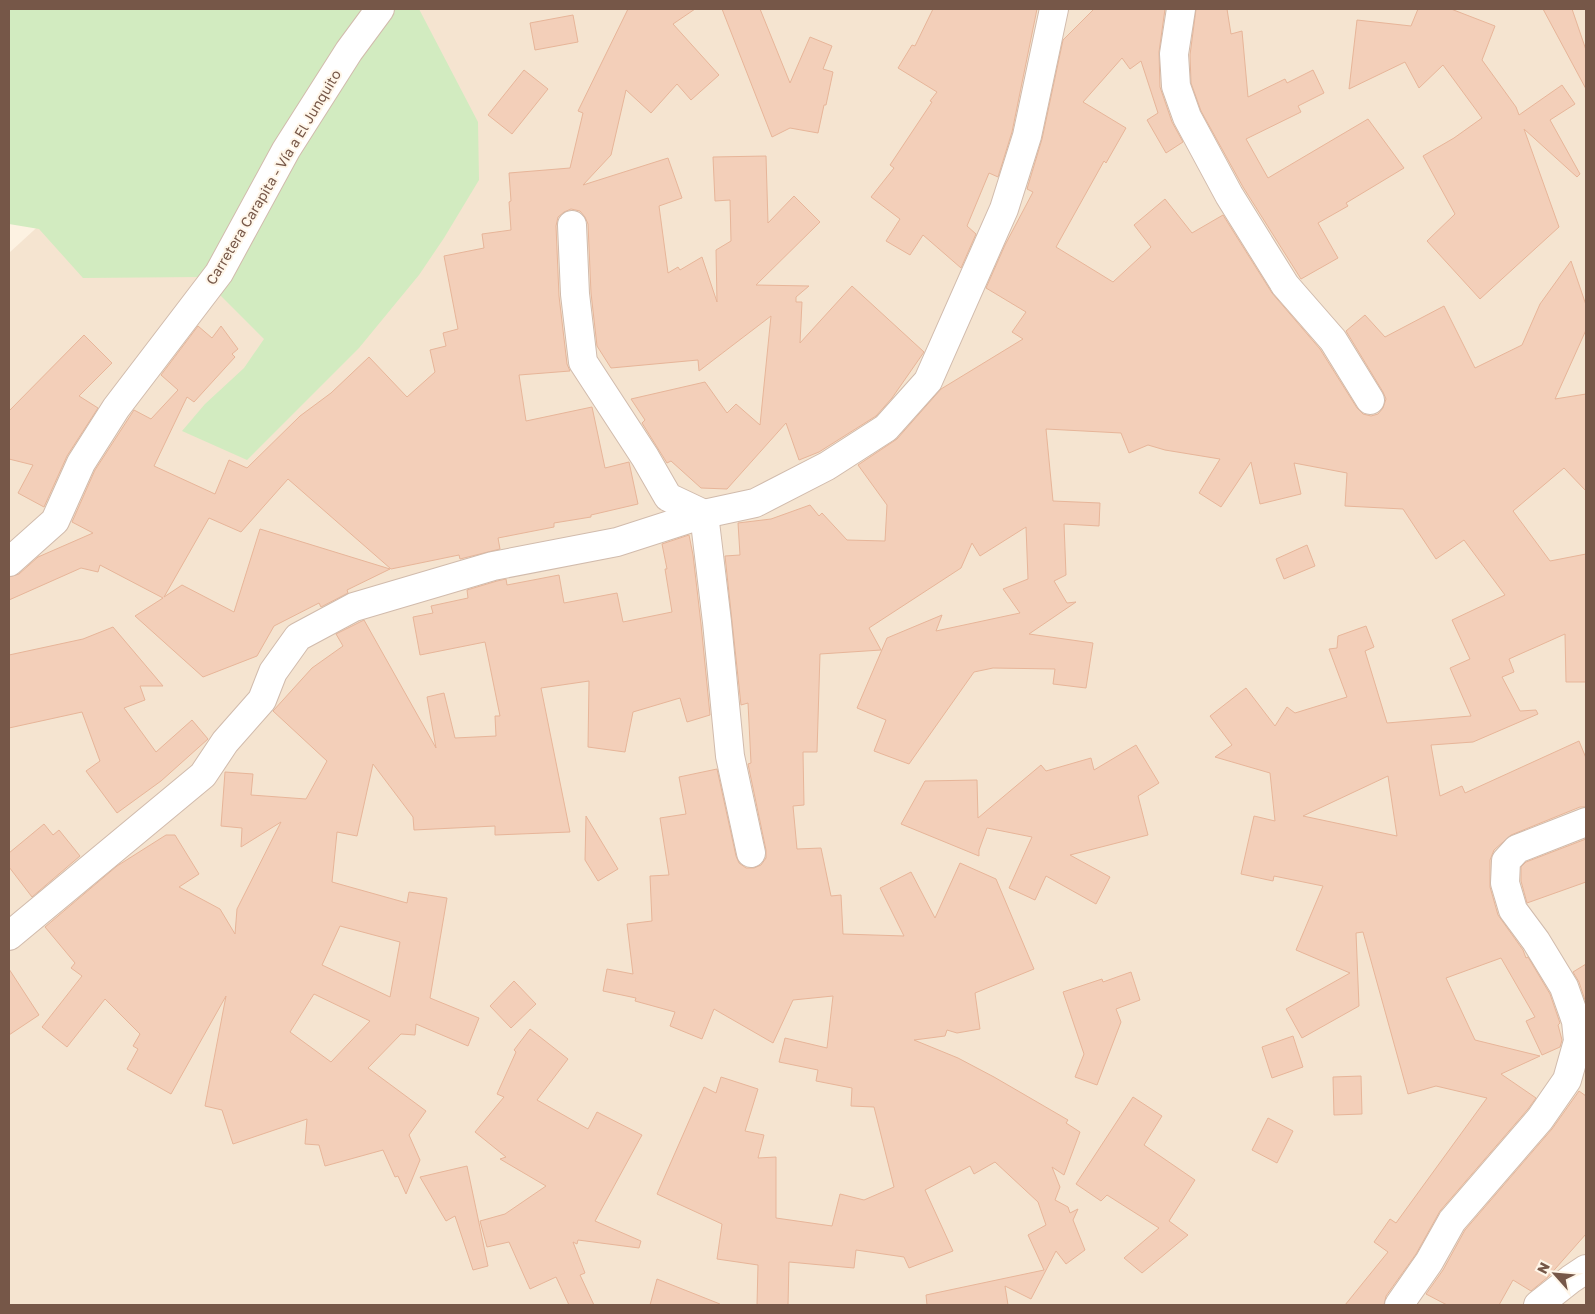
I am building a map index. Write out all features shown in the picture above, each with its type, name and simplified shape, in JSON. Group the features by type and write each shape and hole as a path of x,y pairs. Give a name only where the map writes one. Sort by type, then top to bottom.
{"street":[{"name":"Carretera Carapita - Vía a El Junquito","path":"9,562 55,521 81,463 116,408 219,273 286,150 349,51 380,9"},
{"path":"9,936 202,775 225,742 262,700 273,672 298,637 354,607 493,566 617,542 704,514 755,502 827,466 886,428 928,382 1004,209 1027,136 1054,9"},
{"path":"1181,9 1174,54 1176,86 1187,117 1230,195 1285,284 1334,340 1370,400"},
{"path":"572,225 575,294 583,362 645,457 668,497 704,514"},
{"path":"704,514 730,756 751,853"},
{"path":"1399,1305 1429,1262 1452,1220 1540,1119 1567,1080 1578,1041 1576,1021 1564,987 1536,941 1513,910 1505,883 1506,861 1517,848 1586,822"},
{"path":"1538,1305 1586,1269"}],"shaded area":[{"path":"275,9 1586,9 1586,1305 9,1305 9,253"}],"green space":[{"path":"9,9 419,9 478,122 479,180 419,275 359,348 247,460 182,431 205,404 244,368 264,339 202,277 83,278 39,229 9,224"}],"building":[{"path":"628,9 695,9 673,24 719,75 691,100 677,84 651,113 626,90 611,155 583,185 668,158 682,198 659,206 668,273 678,267 680,270 702,257 717,302 716,250 731,241 730,200 715,201 713,157 766,156 768,223 794,196 820,222 756,285 809,286 796,297 796,302 802,302 800,343 852,286 924,352 892,398 876,416 819,452 799,460 786,423 727,489 701,488 671,461 667,463 642,423 645,420 631,399 705,382 727,413 736,404 760,425 771,316 699,371 698,360 611,368 597,346 591,293 588,224 580,211 571,209 558,217 556,226 559,296 567,364 570,371 519,375 526,421 592,407 605,468 629,462 638,504 591,515 591,517 554,523 554,527 498,538 500,549 460,559 459,555 391,569 288,479 241,532 209,518 164,597 182,585 234,612 260,529 390,569 347,590 348,593 321,607 319,603 274,626 257,656 203,677 135,616 163,598 100,565 98,572 81,568 9,600 9,577 19,574 38,557 93,533 72,522 95,470 134,410 151,419 178,390 161,375 198,326 212,338 221,326 238,349 232,354 235,357 194,402 187,397 154,466 215,494 229,460 247,468 300,416 331,393 369,357 407,397 435,372 430,350 446,346 443,333 458,329 444,256 484,248 482,234 511,230 509,173 570,168 583,113 578,111"},
{"path":"722,9 760,9 790,83 810,37 832,46 823,69 833,72 818,133 790,128 772,137"},
{"path":"933,9 1037,9 1012,132 998,177 989,173 967,226 976,234 961,268 923,235 910,255 886,241 900,219 871,197 894,168 890,165 937,92 898,68 912,45 915,46"},
{"path":"1094,9 1165,9 1159,52 1160,87 1172,122 1183,142 1166,153 1147,120 1158,113 1141,61 1130,69 1122,58 1083,102 1126,128 1106,163 1104,161 1056,247 1113,282 1151,247 1134,225 1165,199 1192,233 1223,215 1272,293 1320,349 1357,408 1363,414 1371,416 1378,414 1383,408 1386,399 1346,331 1365,315 1385,337 1444,306 1475,368 1522,345 1540,304 1571,261 1586,305 1586,330 1555,399 1586,394 1586,491 1564,468 1513,511 1550,561 1586,554 1586,682 1566,682 1565,634 1509,659 1514,672 1502,677 1520,711 1536,710 1538,714 1473,742 1431,745 1440,796 1462,786 1465,793 1579,741 1586,758 1586,807 1580,807 1511,835 1494,850 1490,860 1490,887 1498,915 1523,950 1526,958 1528,957 1550,994 1560,1023 1558,1025 1562,1040 1560,1047 1542,1055 1526,1021 1535,1017 1501,958 1446,978 1475,1040 1540,1056 1501,1074 1536,1098 1440,1211 1416,1254 1386,1296 1384,1305 1345,1305 1388,1252 1374,1242 1390,1219 1396,1223 1487,1098 1436,1086 1408,1094 1363,932 1356,933 1359,1006 1302,1038 1286,1009 1350,973 1296,950 1323,886 1274,876 1273,881 1241,874 1254,816 1275,821 1270,773 1215,757 1232,745 1210,716 1246,688 1275,726 1287,707 1295,713 1347,697 1329,649 1337,648 1338,636 1366,626 1374,647 1365,651 1387,723 1471,716 1450,668 1470,659 1452,620 1505,595 1464,540 1436,559 1403,509 1345,506 1347,473 1294,463 1301,494 1260,504 1251,462 1221,507 1199,493 1220,459 1165,450 1148,445 1129,453 1121,433 1046,429 1053,501 1100,503 1099,526 1064,524 1066,575 1054,581 1067,603 1076,602 1029,634 1093,643 1086,688 1053,684 1055,669 993,668 974,672 909,764 874,751 886,720 857,708 887,638 942,615 936,631 1020,613 1003,589 1028,579 1026,527 980,556 972,543 961,568 869,628 881,650 820,654 817,752 803,752 804,805 793,806 797,849 821,848 831,896 841,895 843,934 904,936 880,888 911,872 935,918 960,863 996,879 1034,969 975,993 980,1029 957,1033 947,1030 945,1036 914,1040 958,1058 994,1077 1068,1120 1066,1123 1080,1132 1064,1175 1052,1167 1060,1187 1055,1200 1068,1207 1070,1213 1078,1209 1073,1220 1085,1250 1066,1264 1056,1251 1031,1299 1005,1286 1008,1305 927,1305 926,1295 1044,1270 1028,1235 1046,1225 1038,1202 995,1162 974,1174 970,1166 925,1190 953,1251 909,1268 904,1257 856,1250 854,1268 789,1262 788,1305 757,1305 758,1265 717,1259 722,1224 657,1194 704,1087 716,1093 721,1077 758,1089 745,1131 764,1135 758,1158 776,1157 776,1218 832,1226 840,1194 864,1200 894,1187 874,1107 851,1106 852,1088 816,1081 818,1070 779,1062 785,1038 827,1048 833,996 793,1000 773,1043 714,1009 702,1039 670,1026 675,1012 635,1001 636,998 603,991 607,969 633,974 627,924 652,921 650,876 669,875 660,818 686,814 679,777 717,769 739,863 746,868 754,868 761,865 766,858 766,850 748,764 751,763 748,703 741,705 725,556 740,555 738,523 771,519 810,505 819,516 822,513 847,540 885,541 887,505 858,465 897,439 941,389 1023,339 1012,332 1026,312 986,288 1005,245 1033,192 1027,189 1042,139 1063,40","holes":["1388,776 1397,836 1303,816"]},
{"path":"1196,9 1227,9 1231,34 1242,31 1248,97 1285,79 1287,83 1313,70 1324,93 1298,106 1301,112 1246,139 1268,178 1368,119 1404,168 1346,203 1348,206 1318,223 1338,258 1301,279 1243,187 1201,111 1191,83 1190,55"},
{"path":"1418,9 1451,9 1495,26 1482,60 1516,107 1519,115 1562,85 1575,104 1550,120 1580,174 1577,177 1524,129 1559,227 1480,299 1427,241 1455,214 1423,156 1454,138 1482,118 1443,65 1419,88 1405,62 1349,89 1357,20 1411,26"},
{"path":"1543,9 1572,9 1586,50 1586,89"},
{"path":"573,15 578,42 535,50 530,23"},
{"path":"524,70 548,89 512,134 488,115"},
{"path":"84,335 112,363 79,396 98,408 67,456 44,507 18,493 33,465 9,459 9,411"},
{"path":"689,535 693,555 710,715 687,722 680,698 633,712 625,752 588,747 589,681 541,688 570,832 495,835 495,826 414,830 413,817 373,764 357,836 337,832 332,882 407,903 409,892 447,898 430,998 479,1018 468,1046 416,1024 415,1035 401,1034 368,1068 426,1111 409,1135 420,1160 406,1194 398,1176 395,1177 383,1150 325,1166 319,1145 305,1144 307,1119 233,1144 222,1110 205,1106 226,996 171,1094 127,1069 138,1049 133,1046 140,1034 105,999 67,1047 42,1027 82,976 71,968 75,963 45,927 117,866 166,835 175,835 199,874 179,887 220,909 235,934 237,909 281,822 241,847 242,828 221,826 225,772 253,774 251,795 306,799 327,761 273,711 312,668 343,646 336,634 364,620 436,748 427,697 444,693 455,738 496,736 495,716 500,716 485,642 420,655 413,617 433,613 431,606 468,598 467,590 497,581 506,579 507,585 559,575 564,603 617,593 623,622 672,612 662,544","holes":["340,926 400,942 390,997 322,965","314,994 370,1021 331,1062 290,1032"]},
{"path":"1307,545 1315,566 1284,579 1276,559"},
{"path":"113,627 163,686 140,686 145,700 124,708 156,752 192,720 208,739 161,781 117,813 86,771 100,761 82,712 9,728 9,655 83,639"},
{"path":"1136,745 1159,783 1138,796 1148,835 1070,855 1110,877 1096,904 1046,876 1035,900 1009,888 1032,837 987,828 979,850 979,856 901,824 925,781 977,780 978,818 1041,765 1046,771 1091,758 1094,770"},
{"path":"586,816 618,869 598,881 585,860"},
{"path":"44,824 53,835 59,830 80,856 32,897 9,867 9,853"},
{"path":"1586,839 1586,882 1527,903 1521,881 1521,867 1526,862"},
{"path":"1586,964 1586,1003 1579,982 1573,972"},
{"path":"9,969 39,1015 9,1035"},
{"path":"1131,972 1140,1000 1116,1009 1121,1022 1097,1085 1075,1077 1084,1054 1063,992 1102,979 1103,982"},
{"path":"514,981 536,1004 511,1028 490,1006"},
{"path":"530,1029 568,1059 537,1100 588,1129 597,1112 642,1135 595,1221 641,1241 639,1248 578,1240 577,1244 573,1242 585,1273 580,1275 594,1305 569,1305 556,1277 530,1289 509,1242 487,1247 480,1221 505,1214 546,1186 500,1159 506,1157 475,1132 504,1097 497,1094 516,1052 514,1050"},
{"path":"1293,1036 1303,1067 1272,1078 1262,1047"},
{"path":"1361,1076 1362,1114 1334,1115 1333,1077"},
{"path":"1579,1091 1586,1096 1586,1234 1548,1277 1531,1291 1513,1280 1499,1305 1447,1305 1426,1294 1443,1270 1465,1230 1552,1129"},
{"path":"1133,1097 1162,1116 1144,1145 1195,1180 1169,1221 1188,1235 1142,1273 1124,1258 1159,1228 1107,1195 1101,1201 1076,1184"},
{"path":"1268,1118 1293,1131 1277,1163 1252,1150"},
{"path":"467,1166 488,1266 473,1270 455,1216 446,1221 420,1177"},
{"path":"657,1279 720,1304 720,1305 650,1305"}]}
